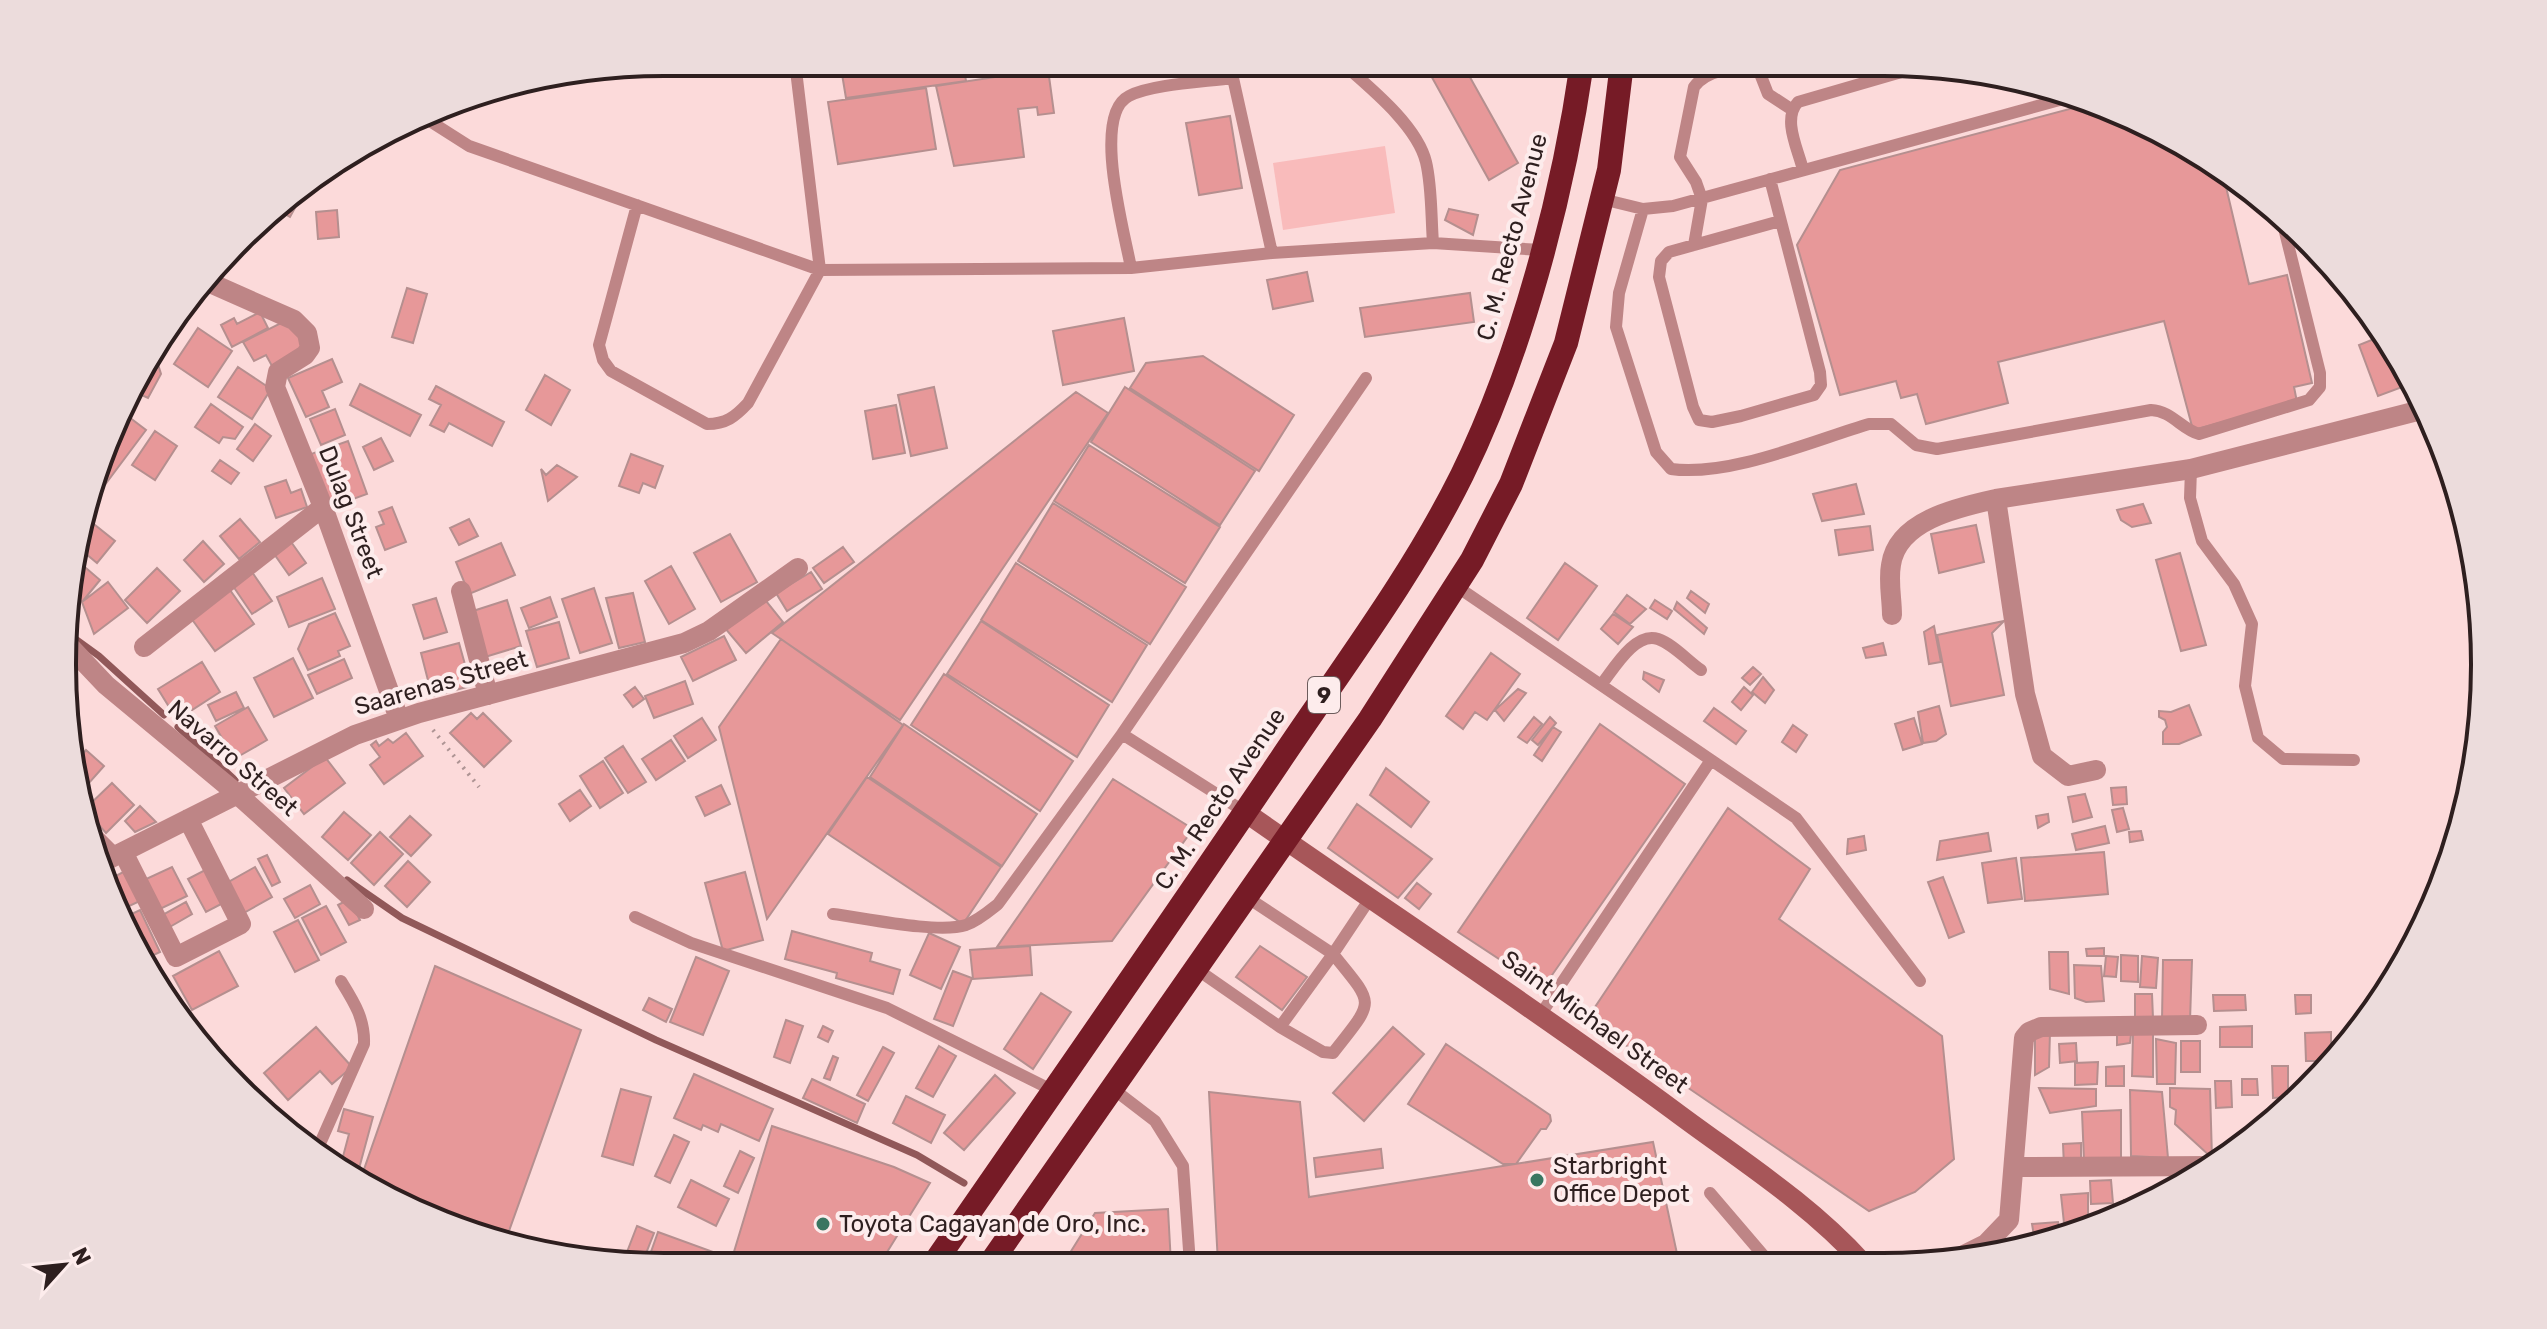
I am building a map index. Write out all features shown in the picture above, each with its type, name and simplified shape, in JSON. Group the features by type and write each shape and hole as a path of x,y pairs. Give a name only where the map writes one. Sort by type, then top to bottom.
{"highway":[{"name":"C. M. Recto Avenue","path":"941,1253 1245,812 1426,542 1462,474 1502,375 1541,250 1569,138 1580,76"},
{"name":"9","path":"997,1253 1370,719 1456,586 1511,484 1566,343 1602,199 1620,76"}],"street":[{"name":"Dulag Street","path":"215,285 294,320 309,338 310,348 305,355 278,372 275,387 323,507 399,719"},
{"path":"1892,615 1890,563 1901,540 1914,528 1964,506 2191,469 2414,412"},
{"path":"1996,499 2025,694 2042,756 2068,776 2096,770"},
{"path":"144,647 323,507"},
{"name":"Saarenas Street","path":"112,857 355,735 419,713 684,643 709,631 798,568"},
{"path":"461,591 488,695"},
{"name":"Navarro Street","path":"76,654 106,685 236,793 364,909"},
{"name":"Saint Michael Street","path":"1245,812 1541,1014 1767,1179 1847,1253"},
{"path":"112,857 176,957 241,924 188,819"},
{"path":"1986,1244 2009,1220 2024,1038 2029,1032 2041,1027 2197,1025"},
{"path":"2015,1167 2190,1166"}],"lane":[{"path":"637,205 599,345 603,360 611,371 707,424 723,424 748,403 820,270 797,76"},
{"path":"1357,76 1387,103 1426,160 1433,243"},
{"path":"1694,245 1702,199 1696,182 1680,157 1694,87 1706,76"},
{"path":"1761,76 1768,94 1791,109"},
{"path":"1803,170 1790,120 1791,109 1798,102 1887,76"},
{"path":"1131,268 1110,155 1112,118 1118,105 1127,96 1149,90 1233,78 1272,253"},
{"path":"1602,199 1643,209 1673,206 2054,102"},
{"path":"434,123 469,146 820,270 1131,268 1272,253 1433,243 1541,250"},
{"path":"1770,179 1821,385 1814,395 1712,422 1699,420 1659,277 1661,261 1669,252 1780,221"},
{"path":"1643,209 1619,293 1616,327 1656,452 1671,469 1694,472 1735,465 1869,424 1891,424 1916,445 1937,449 2151,410 2167,413 2199,434 2309,400 2320,387 2320,373 2286,236"},
{"path":"833,914 942,928 964,926 983,917 998,904 1122,734 1366,378"},
{"path":"2191,469 2190,498 2202,541 2234,584 2252,624 2245,686 2258,738 2283,759 2354,760"},
{"path":"1456,586 1796,818 1920,981"},
{"path":"1601,685 1633,646 1646,639 1658,639 1701,670"},
{"path":"1122,734 1245,812"},
{"path":"1541,1014 1711,760"},
{"path":"1195,968 1280,1027 1323,1052 1333,1053 1364,1014 1364,991 1333,954 1245,896"},
{"path":"1280,1027 1371,897"},
{"path":"635,917 691,943 887,1008 1054,1091"},
{"path":"321,1142 364,1044 365,1027 341,981"},
{"path":"1112,1088 1155,1121 1183,1166 1189,1253"},
{"path":"1710,1193 1761,1253"}],"path":[{"path":"419,713 479,787"}],"shaded area":[{"path":"1385,146 1395,213 1283,230 1273,163"}],"building":[{"path":"842,76 965,76 966,81 846,98"},
{"path":"1002,76 1049,76 1054,113 1038,115 1037,107 1018,109 1024,157 954,166 936,86"},
{"path":"1431,76 1469,76 1518,163 1489,180"},
{"path":"926,88 936,149 838,164 828,102"},
{"path":"2074,108 2108,121 2177,155 2226,187 2249,284 2287,275 2312,383 2294,387 2297,402 2193,430 2164,321 1998,362 2008,403 1926,424 1917,394 1901,398 1896,381 1840,395 1797,245 1840,170"},
{"path":"1230,116 1242,188 1199,195 1186,123"},
{"path":"1449,209 1478,215 1473,235 1445,220"},
{"path":"337,210 339,237 318,239 316,212"},
{"path":"1307,272 1313,301 1273,309 1267,280"},
{"path":"407,288 427,294 413,343 392,337"},
{"path":"1470,293 1474,322 1365,337 1360,308"},
{"path":"260,312 268,328 232,347 221,325 234,318 237,324"},
{"path":"1124,318 1134,371 1063,385 1053,331"},
{"path":"281,323 293,327 305,348 272,366 266,355 254,361 243,342"},
{"path":"198,328 232,351 208,387 174,364"},
{"path":"2373,339 2401,387 2378,396 2359,345"},
{"path":"1203,356 1294,415 1259,471 1130,388 1146,363"},
{"path":"332,359 342,382 322,391 329,407 306,417 288,378"},
{"path":"158,365 161,374 148,398 142,395"},
{"path":"238,367 271,389 252,419 218,397"},
{"path":"545,375 570,390 551,425 526,410"},
{"path":"360,384 421,415 410,436 350,405"},
{"path":"436,386 504,422 492,446 449,423 444,432 430,425 441,405 429,399"},
{"path":"934,387 947,448 911,456 898,395"},
{"path":"1125,387 1255,471 1220,525 1091,442"},
{"path":"1076,392 1108,413 900,720 772,633"},
{"path":"211,404 243,427 235,439 223,437 219,443 195,427"},
{"path":"896,405 905,453 873,459 865,411"},
{"path":"335,409 345,435 321,445 310,419"},
{"path":"131,418 146,430 104,487"},
{"path":"255,424 271,436 253,461 237,449"},
{"path":"155,431 177,446 155,480 132,465"},
{"path":"381,438 393,461 374,470 363,447"},
{"path":"348,441 367,494 331,507 311,454"},
{"path":"1089,445 1220,527 1185,583 1054,501"},
{"path":"631,454 663,466 655,488 643,483 639,493 619,486"},
{"path":"220,460 239,473 231,484 212,471"},
{"path":"557,465 577,477 548,501 541,469 546,475"},
{"path":"286,480 291,493 301,489 307,507 276,518 265,487"},
{"path":"1856,484 1864,514 1822,521 1813,494"},
{"path":"1053,503 1186,587 1150,644 1018,561"},
{"path":"2143,504 2151,523 2132,527 2121,520 2117,510"},
{"path":"392,507 406,542 385,550 376,527 384,524 379,512"},
{"path":"240,519 260,542 239,559 220,536"},
{"path":"469,519 478,536 459,545 450,528"},
{"path":"93,524 115,541 97,563 86,554"},
{"path":"1976,525 1984,562 1939,573 1931,534"},
{"path":"1870,526 1873,550 1839,555 1835,530"},
{"path":"730,534 757,582 721,602 694,553"},
{"path":"289,539 306,563 289,575 272,551"},
{"path":"203,541 224,564 204,582 184,560"},
{"path":"501,543 515,575 469,594 456,562"},
{"path":"843,547 854,562 824,583 813,568"},
{"path":"2180,553 2206,645 2181,651 2156,560"},
{"path":"1016,563 1147,645 1112,702 981,620"},
{"path":"1565,563 1597,586 1558,640 1527,618"},
{"path":"671,566 695,609 669,624 645,581"},
{"path":"84,567 100,580 82,602 80,600"},
{"path":"157,568 180,591 147,623 125,600"},
{"path":"252,572 272,601 252,614 233,586"},
{"path":"811,572 822,589 787,611 776,593"},
{"path":"322,578 335,609 289,627 277,597"},
{"path":"108,582 128,608 94,634 82,602"},
{"path":"594,588 612,643 580,653 562,599"},
{"path":"230,590 254,624 215,651 191,618"},
{"path":"1691,591 1709,604 1705,613 1687,598"},
{"path":"633,593 645,642 619,648 606,598"},
{"path":"1627,595 1646,609 1630,624 1614,612"},
{"path":"762,596 783,622 746,653 724,627"},
{"path":"550,597 557,617 529,628 521,608"},
{"path":"436,598 447,632 424,639 413,605"},
{"path":"507,600 521,646 485,657 470,612"},
{"path":"1655,600 1672,611 1667,619 1650,608"},
{"path":"1677,602 1707,628 1704,634 1674,609"},
{"path":"335,613 350,646 338,651 340,656 308,670 298,649 309,624"},
{"path":"1613,614 1633,627 1618,644 1601,629"},
{"path":"981,621 1109,705 1077,757 947,674"},
{"path":"2004,621 1992,633 2004,695 1951,706 1937,635"},
{"path":"559,622 569,658 537,667 526,631"},
{"path":"1934,626 1941,662 1929,664 1924,632"},
{"path":"724,636 736,660 693,681 681,657"},
{"path":"781,639 903,725 767,919 719,727"},
{"path":"459,643 471,686 432,696 421,653"},
{"path":"1883,643 1886,655 1866,658 1863,648"},
{"path":"1491,653 1520,674 1487,720 1475,712 1463,729 1446,716"},
{"path":"293,658 313,698 274,717 254,678"},
{"path":"344,659 352,678 317,694 308,675"},
{"path":"202,662 220,692 192,710 180,704 171,710 158,689"},
{"path":"1753,667 1761,674 1750,685 1742,678"},
{"path":"1644,672 1664,680 1659,692 1643,679"},
{"path":"944,674 1073,761 1040,811 911,725"},
{"path":"1763,677 1774,690 1765,703 1752,692"},
{"path":"685,681 693,704 654,718 645,696"},
{"path":"635,687 644,699 633,707 624,695"},
{"path":"1744,687 1753,695 1741,710 1732,702"},
{"path":"1518,689 1526,693 1504,721 1495,710"},
{"path":"236,692 244,708 216,721 208,705"},
{"path":"2189,705 2201,735 2179,744 2163,744 2163,732 2167,727 2165,720 2159,717 2159,711 2171,712"},
{"path":"1939,706 1946,734 1936,741 1923,743 1918,712"},
{"path":"248,707 267,740 234,759 215,726"},
{"path":"1714,708 1746,731 1736,744 1704,721"},
{"path":"471,713 477,719 483,713 511,741 484,767 450,733"},
{"path":"1534,717 1542,724 1527,743 1518,737"},
{"path":"1550,717 1556,723 1538,745 1532,740"},
{"path":"702,718 716,740 688,758 674,736"},
{"path":"1914,718 1922,744 1903,750 1895,724"},
{"path":"904,724 1037,814 1002,866 870,777"},
{"path":"1600,724 1685,784 1543,988 1458,932"},
{"path":"1793,725 1807,735 1796,752 1782,742"},
{"path":"1553,727 1561,732 1542,761 1534,755"},
{"path":"406,733 423,756 384,784 370,765 380,757 371,745 376,741 379,746 388,739 393,743"},
{"path":"671,740 685,761 656,780 642,759"},
{"path":"623,746 646,782 628,793 605,758"},
{"path":"86,750 104,766 89,783 87,779 83,754"},
{"path":"325,757 345,783 304,814 284,788"},
{"path":"603,761 623,793 600,808 580,776"},
{"path":"1386,768 1429,802 1411,827 1370,795"},
{"path":"867,777 1001,867 963,924 828,834"},
{"path":"1113,779 1193,829 1112,941 997,947"},
{"path":"112,783 134,805 106,833 98,824 92,802"},
{"path":"721,785 730,804 705,816 696,797"},
{"path":"2126,787 2127,804 2113,805 2111,788"},
{"path":"580,790 591,806 570,821 559,804"},
{"path":"2085,794 2092,817 2073,822 2068,797"},
{"path":"1357,804 1432,859 1398,898 1328,848"},
{"path":"140,806 156,822 135,832 125,821"},
{"path":"1728,808 1810,869 1779,919 1942,1036 1954,1159 1915,1192 1869,1211 1587,1019"},
{"path":"2123,808 2129,829 2117,832 2112,810"},
{"path":"344,812 371,835 348,860 322,837"},
{"path":"2048,814 2049,822 2038,828 2036,816"},
{"path":"410,816 431,835 411,856 390,837"},
{"path":"2105,826 2109,843 2076,850 2072,834"},
{"path":"2141,831 2143,840 2130,842 2129,832"},
{"path":"380,832 403,854 374,885 351,863"},
{"path":"1988,833 1991,851 1937,860 1940,841"},
{"path":"1864,836 1866,850 1847,854 1848,839"},
{"path":"2104,852 2108,894 2025,901 2021,858"},
{"path":"267,855 280,882 272,886 258,859"},
{"path":"2016,858 2022,899 1988,903 1982,863"},
{"path":"408,861 430,882 407,907 385,886"},
{"path":"172,867 187,896 158,910 144,880"},
{"path":"255,867 272,897 242,914 225,884"},
{"path":"207,869 225,902 206,912 188,879"},
{"path":"127,870 142,900 128,906 116,876"},
{"path":"745,872 763,940 723,951 705,883"},
{"path":"1943,877 1964,932 1949,938 1928,882"},
{"path":"1417,883 1431,894 1419,909 1405,898"},
{"path":"310,885 320,904 295,918 284,899"},
{"path":"349,899 360,920 349,925 338,905"},
{"path":"186,902 192,914 168,928 161,916"},
{"path":"326,906 346,942 321,955 302,918"},
{"path":"140,910 160,952 153,955 132,914"},
{"path":"298,920 319,960 295,972 274,932"},
{"path":"792,931 872,953 870,961 900,970 893,994 836,978 837,973 785,959"},
{"path":"929,933 960,947 941,989 910,975"},
{"path":"1030,946 1032,975 973,979 970,950"},
{"path":"1260,946 1307,977 1282,1010 1236,977"},
{"path":"2104,948 2104,956 2087,956 2086,949"},
{"path":"219,951 238,986 192,1010 173,976"},
{"path":"2049,952 2068,952 2069,994 2050,989"},
{"path":"2121,955 2138,956 2138,982 2121,981"},
{"path":"2106,956 2118,957 2116,977 2104,976"},
{"path":"2142,956 2158,958 2156,988 2140,987"},
{"path":"696,957 729,971 703,1035 670,1022"},
{"path":"2163,960 2192,960 2190,1021 2162,1020"},
{"path":"2074,965 2101,966 2104,1001 2086,1002 2075,998"},
{"path":"435,966 581,1030 509,1232 439,1208 364,1170"},
{"path":"953,971 972,978 953,1026 934,1019"},
{"path":"1041,993 1071,1012 1033,1069 1004,1049"},
{"path":"2135,994 2152,994 2153,1018 2135,1018"},
{"path":"2213,995 2245,995 2246,1010 2214,1011"},
{"path":"2295,995 2311,995 2311,1013 2296,1014"},
{"path":"649,998 672,1009 666,1022 643,1010"},
{"path":"786,1020 803,1026 790,1063 774,1057"},
{"path":"823,1026 833,1031 828,1042 818,1037"},
{"path":"2252,1026 2252,1047 2220,1047 2220,1027"},
{"path":"316,1027 352,1067 332,1084 320,1071 288,1100 264,1073"},
{"path":"1393,1027 1424,1054 1364,1121 1333,1093"},
{"path":"2117,1028 2131,1034 2130,1043 2117,1045"},
{"path":"2035,1031 2050,1032 2049,1067 2035,1075"},
{"path":"2331,1032 2331,1046 2318,1061 2306,1061 2305,1033"},
{"path":"2133,1034 2153,1034 2153,1077 2132,1076"},
{"path":"2156,1039 2176,1043 2175,1084 2157,1084"},
{"path":"2181,1041 2200,1041 2200,1072 2181,1072"},
{"path":"2076,1043 2077,1061 2060,1063 2059,1044"},
{"path":"1446,1044 1550,1115 1551,1121 1546,1129 1541,1129 1516,1164 1503,1164 1408,1104"},
{"path":"939,1046 956,1056 933,1097 916,1088"},
{"path":"883,1047 894,1053 868,1101 857,1095"},
{"path":"833,1056 838,1058 830,1080 824,1078"},
{"path":"2098,1062 2097,1084 2075,1085 2075,1063"},
{"path":"2124,1066 2124,1086 2106,1086 2106,1067"},
{"path":"2272,1066 2288,1066 2288,1091 2281,1097 2273,1098"},
{"path":"694,1074 773,1109 759,1141 721,1124 718,1132 703,1125 701,1130 674,1118"},
{"path":"995,1075 1015,1093 964,1150 944,1133"},
{"path":"812,1079 865,1104 857,1123 803,1098"},
{"path":"2242,1079 2257,1079 2258,1095 2242,1095"},
{"path":"2215,1081 2231,1081 2232,1107 2216,1108"},
{"path":"2039,1088 2096,1089 2096,1106 2050,1113"},
{"path":"2170,1088 2210,1089 2212,1152 2208,1155 2175,1124 2176,1110 2170,1107"},
{"path":"621,1089 651,1097 633,1165 602,1156"},
{"path":"2130,1090 2162,1092 2168,1158 2131,1156"},
{"name":"Starbright Office Depot","path":"1209,1092 1300,1102 1309,1197 1653,1142 1677,1253 1217,1253"},
{"path":"906,1096 945,1115 931,1143 893,1123"},
{"path":"344,1109 373,1117 359,1167 343,1157 349,1134 338,1131"},
{"path":"2121,1110 2121,1164 2084,1161 2082,1112"},
{"name":"Toyota Cagayan de Oro, Inc.","path":"772,1126 894,1167 930,1183 886,1253 734,1253"},
{"path":"674,1135 689,1142 670,1183 655,1176"},
{"path":"2081,1143 2081,1166 2064,1166 2063,1144"},
{"path":"1381,1149 1383,1168 1316,1177 1314,1158"},
{"path":"740,1151 754,1158 738,1193 724,1186"},
{"path":"691,1180 729,1199 716,1226 678,1207"},
{"path":"2111,1180 2113,1203 2091,1204 2090,1181"},
{"path":"2088,1193 2088,1216 2064,1223 2061,1195"},
{"path":"1168,1209 1170,1253 1070,1253 1095,1213"},
{"path":"2058,1222 2059,1226 2034,1233 2032,1224"},
{"path":"637,1226 654,1233 646,1253 627,1252"},
{"path":"658,1232 716,1253 664,1253 651,1253"}],"waterway":[{"path":"77,640 164,715"},
{"path":"178,727 235,780"},
{"path":"347,880 402,918 656,1040 917,1155 964,1183"}],"place":[{"name":"Starbright Office Depot","path":"1537,1180"},
{"name":"Toyota Cagayan de Oro, Inc.","path":"823,1224"}]}
